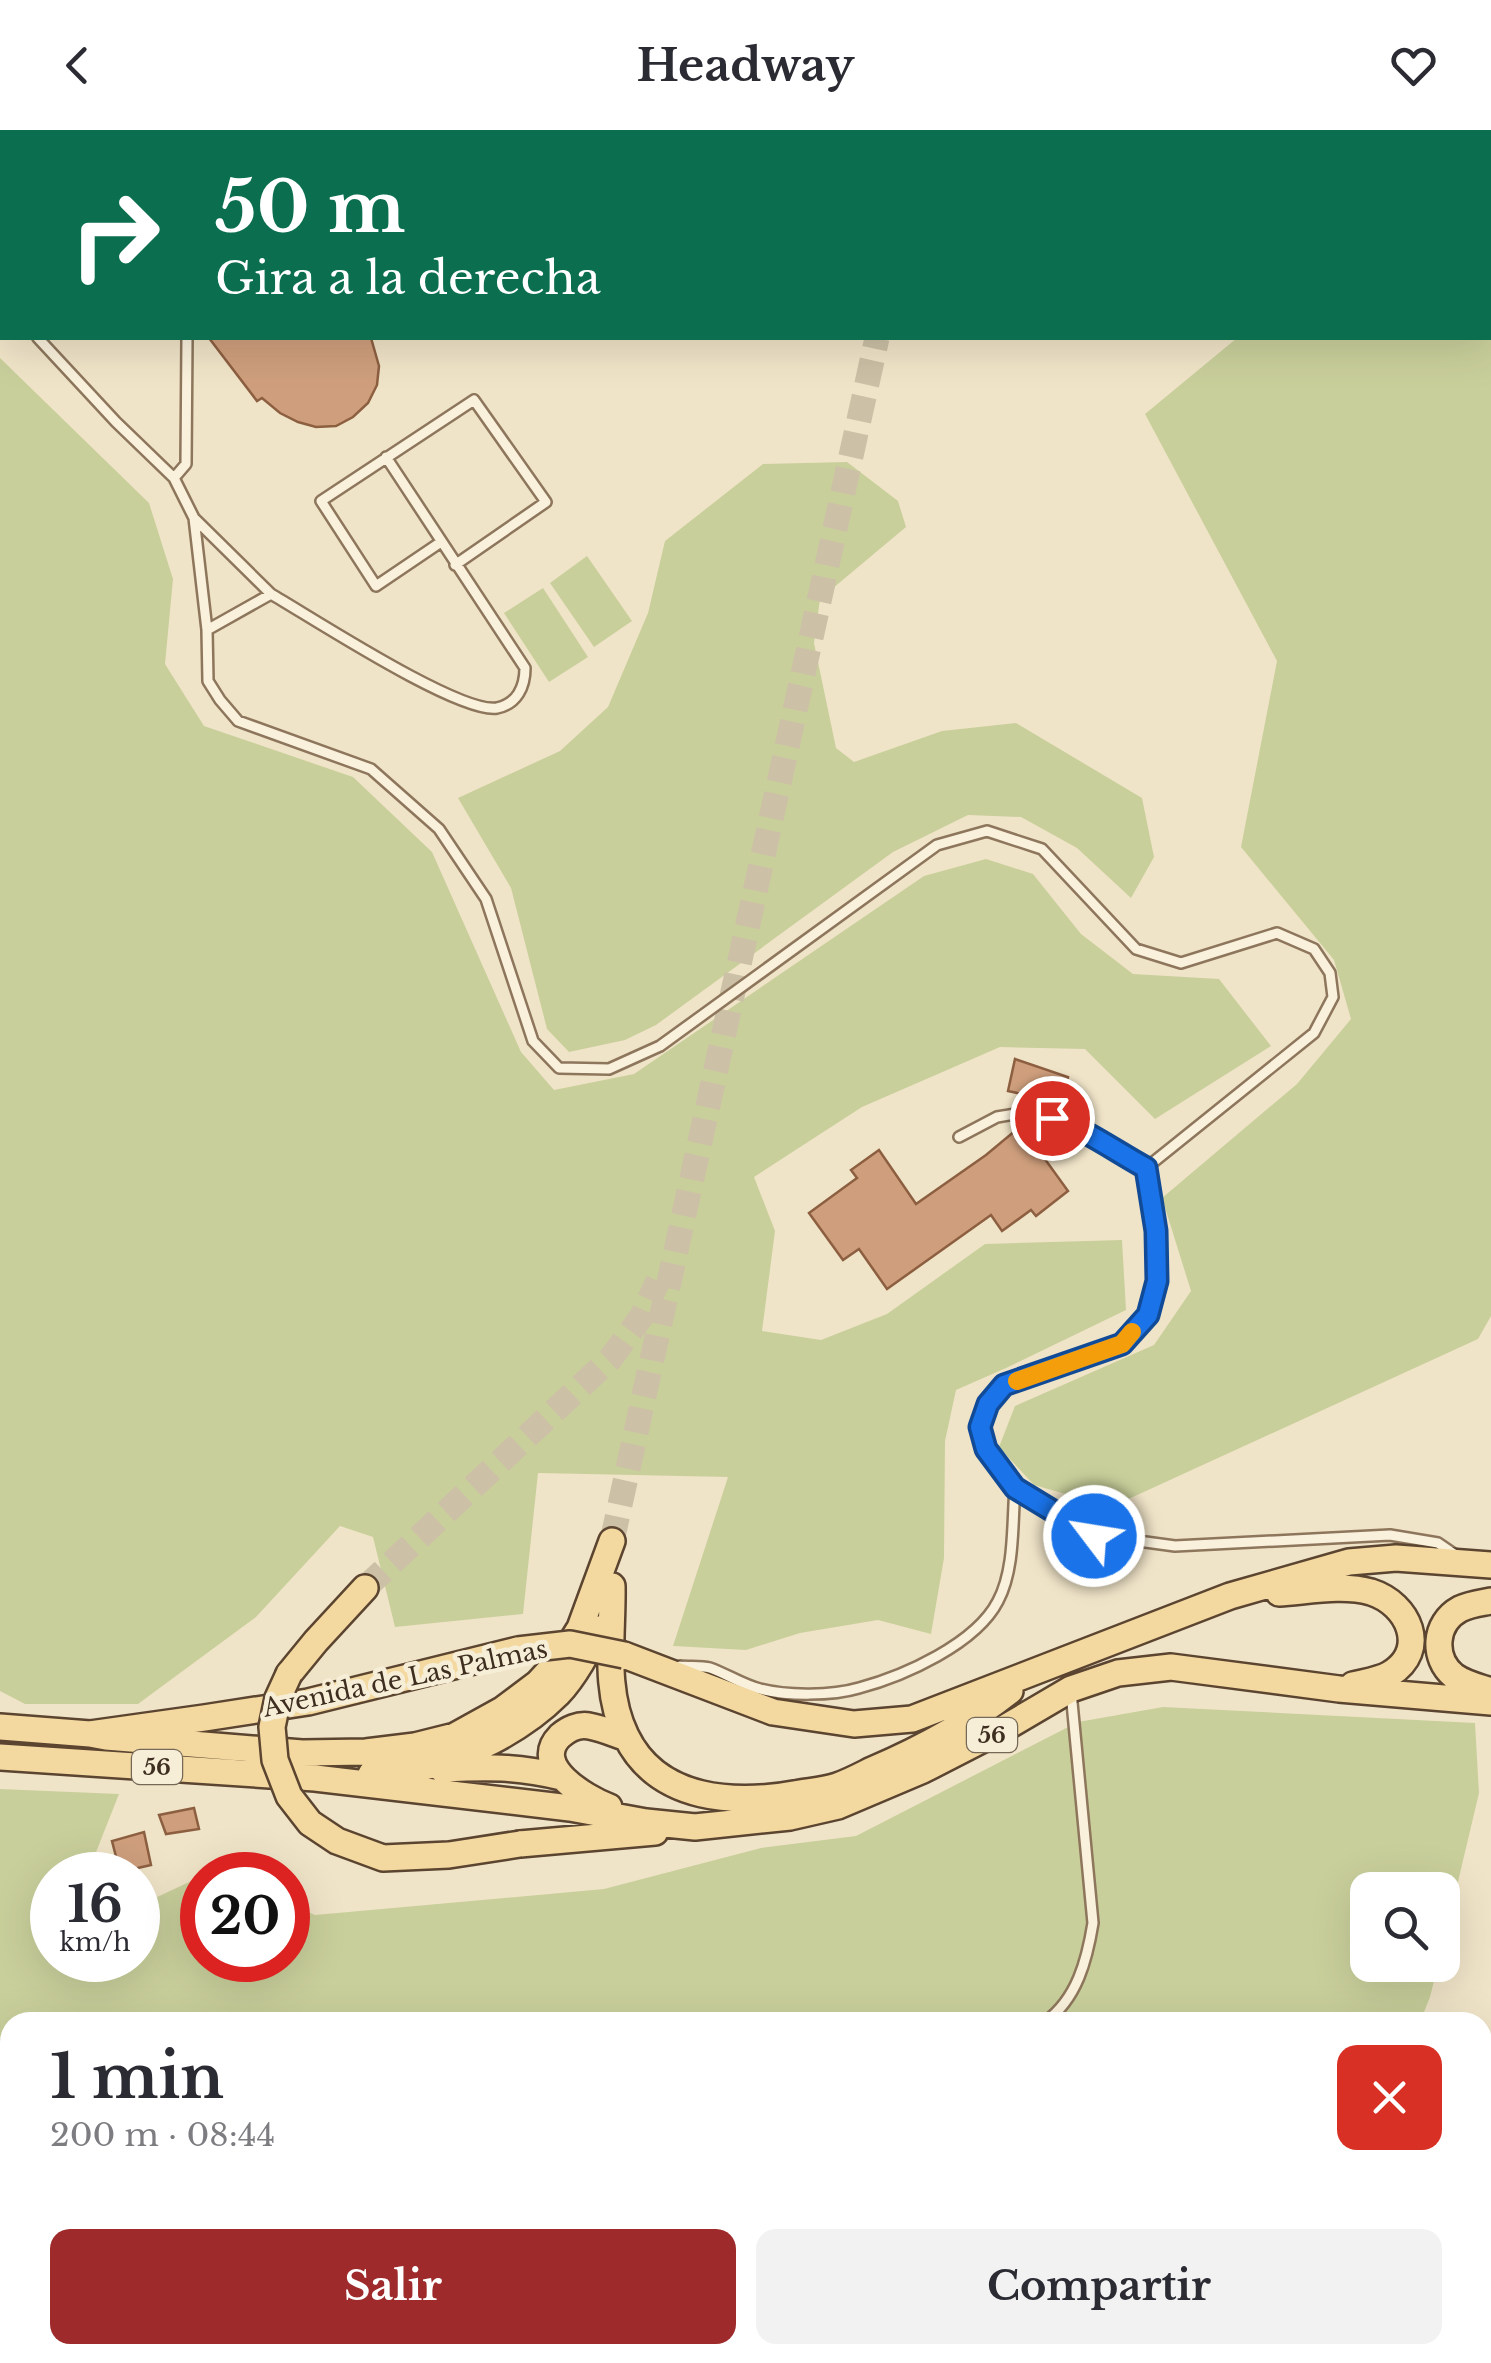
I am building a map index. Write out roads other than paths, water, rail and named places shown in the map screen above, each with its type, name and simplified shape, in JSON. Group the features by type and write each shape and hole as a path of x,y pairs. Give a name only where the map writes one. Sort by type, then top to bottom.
{"main road":[{"path":"90,1734 302,1753 366,1752 455,1736 502,1710 538,1683 562,1657 580,1628 612,1540 615,1706 627,1738 639,1756 664,1780 698,1795 736,1800 836,1786 980,1715 1034,1672"},
{"name":"Avenida de Las Palmas","path":"0,1726 90,1734 308,1702 518,1650 570,1644 624,1655 773,1712 854,1724 912,1719 1230,1596 1349,1562 1396,1558 1491,1565"},
{"path":"412,1770 456,1758 491,1740 524,1721 558,1693 598,1631 612,1586"},
{"path":"364,1588 290,1674 278,1698 272,1727 276,1760 289,1796 310,1823 338,1841 384,1858 449,1855 695,1826"},
{"path":"1230,1596 1354,1588 1376,1594 1392,1604 1404,1615 1411,1630 1406,1659 1390,1674 1339,1688"},
{"path":"1491,1601 1458,1610 1441,1630 1438,1644 1446,1667 1457,1678 1491,1691"},
{"name":"56","path":"0,1756 315,1778 695,1826 790,1817 838,1806 923,1770 1071,1689 1118,1673 1171,1667 1491,1702"},
{"path":"561,1777 551,1753 556,1739 570,1728 586,1724 627,1738"},
{"path":"315,1778 412,1770 534,1770 561,1777 600,1803 646,1822"}],"lane":[{"path":"40,340 174,478 194,518 271,594 442,693 479,706 500,707 510,703 520,693 526,668 386,457"},
{"path":"174,478 186,464 187,340"},
{"path":"441,542 376,586 320,501 474,400 546,502 455,564"},
{"path":"194,518 207,630 208,681 220,700 238,722 372,769 439,830 486,899 533,1041 559,1068 609,1069 660,1046 937,845 987,831 1042,849 1136,949 1182,962 1277,933 1314,949 1330,973 1333,997 1314,1033 1146,1168"},
{"path":"207,630 271,594"},
{"path":"960,1137 997,1117 1033,1111 1072,1124 1146,1168"},
{"path":"1146,1168 1156,1231 1157,1281 1148,1315 1122,1344 1004,1385 988,1404 980,1427 986,1449 1015,1488 1094,1536 1175,1546 1390,1535 1438,1543 1464,1562"},
{"path":"651,1666 706,1667 760,1689 824,1694 856,1689 894,1676 943,1652 983,1624 999,1600 1008,1576 1015,1488"},
{"path":"1057,2012 1073,1991 1088,1956 1093,1922 1071,1689"}],"tunnel":[{"path":"612,1541 877,340"},
{"path":"365,1588 611,1358 642,1316 658,1281"}]}
